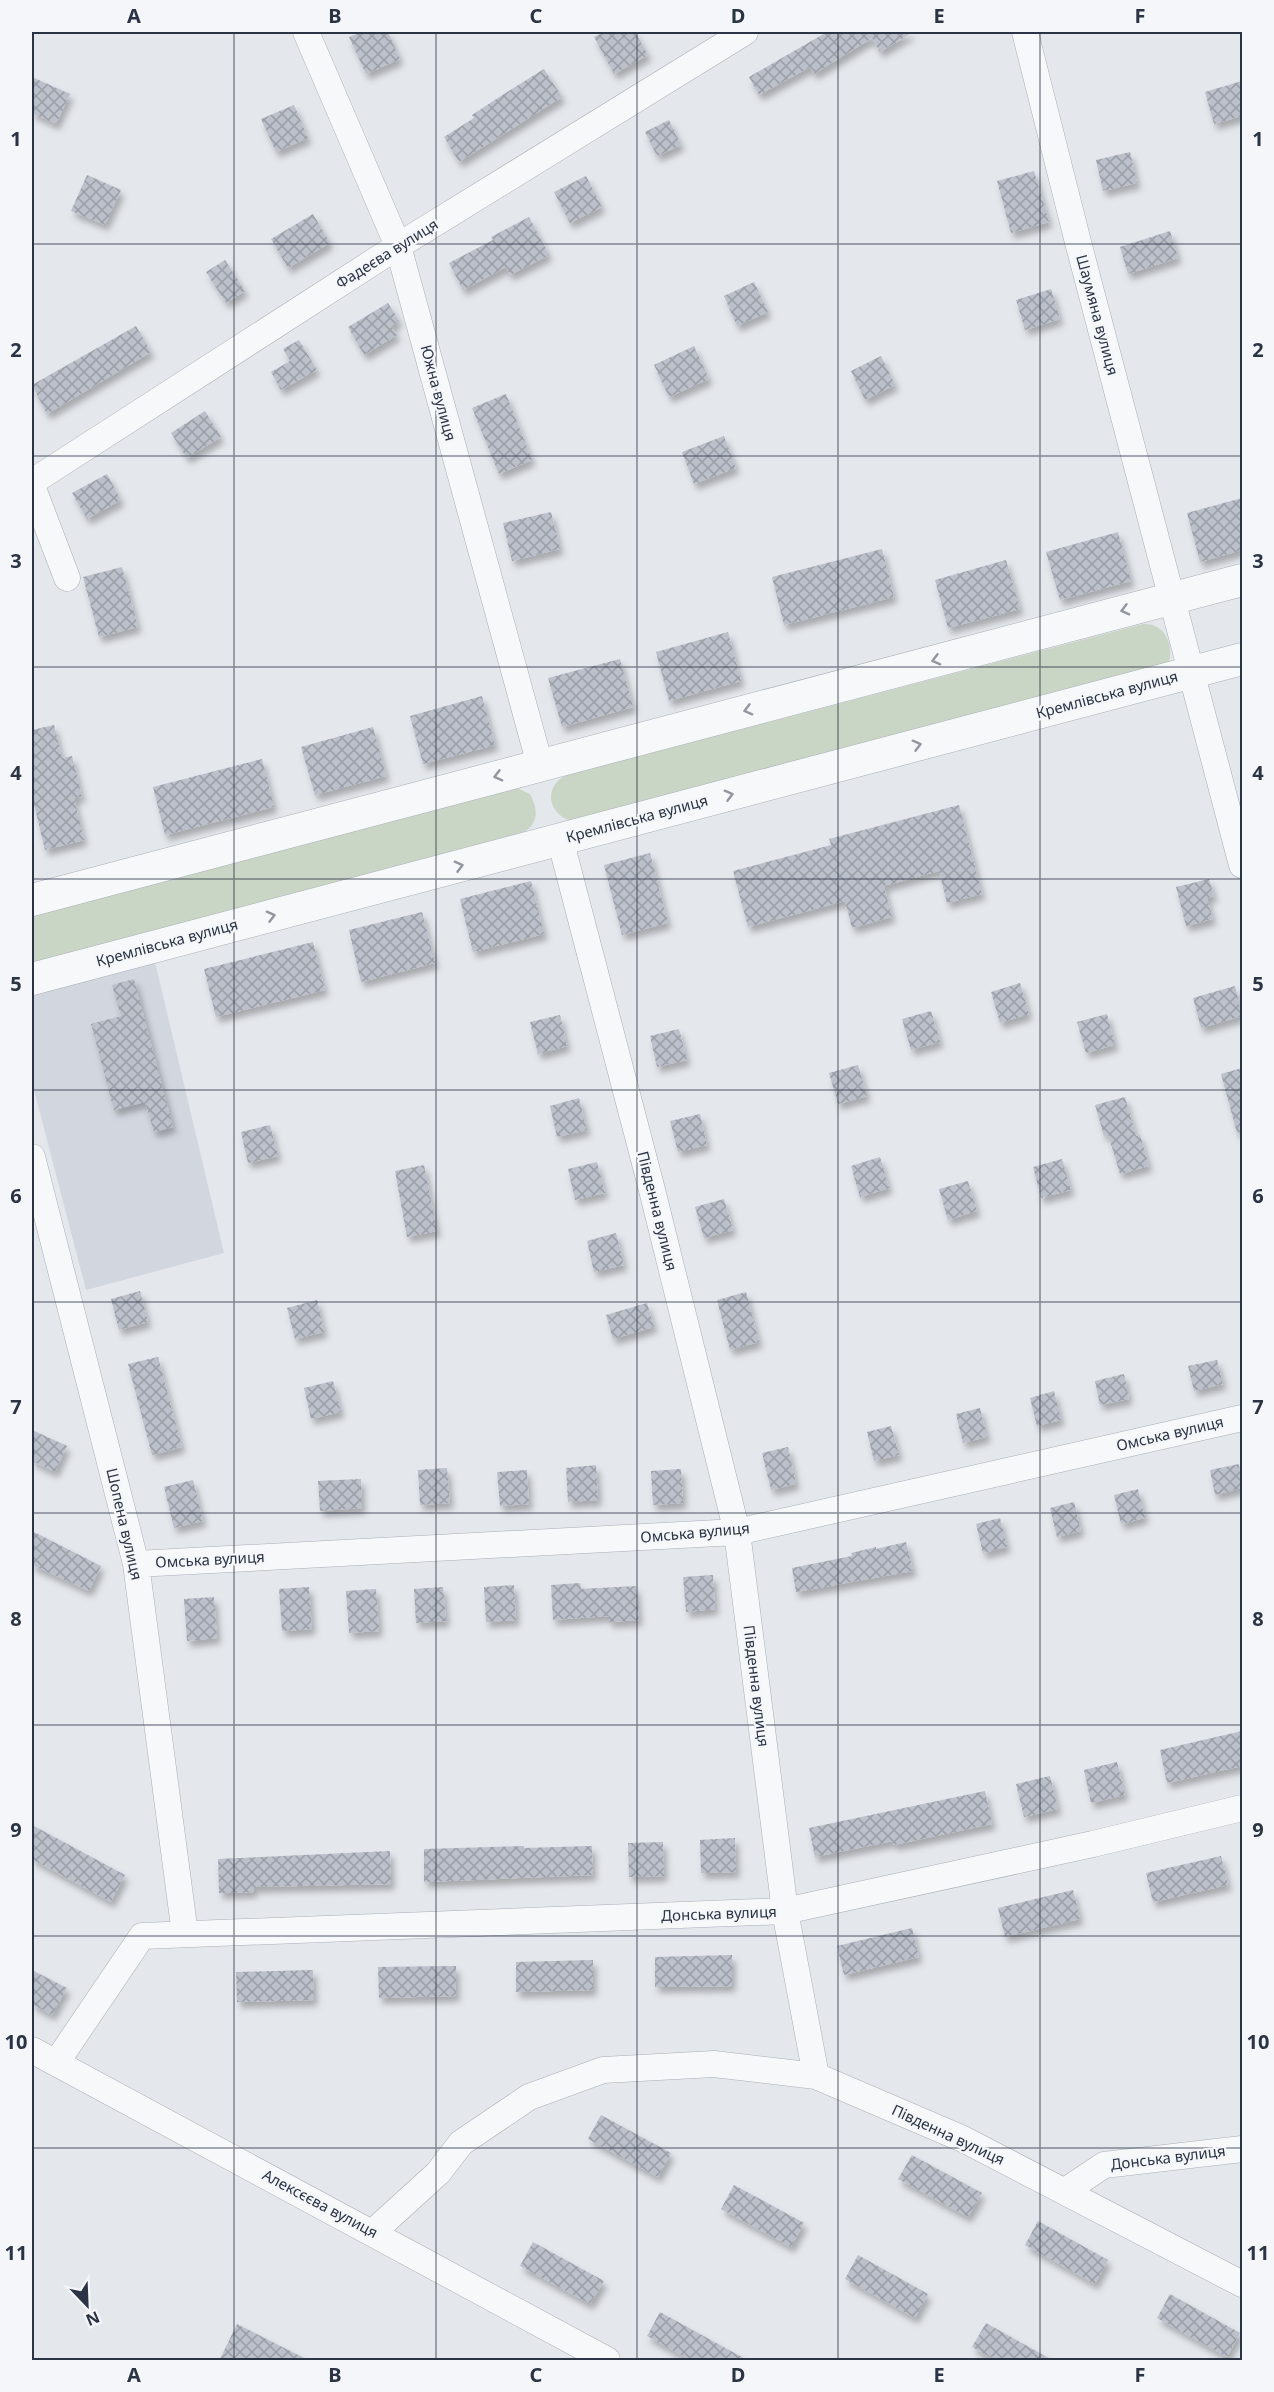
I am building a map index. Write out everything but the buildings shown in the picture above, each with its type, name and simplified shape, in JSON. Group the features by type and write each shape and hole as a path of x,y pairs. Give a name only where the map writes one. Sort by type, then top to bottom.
{"street":[{"name":"Южна вулиця","path":"306,32 398,246 540,765"},
{"name":"Фадеєва вулиця","path":"32,484 398,246 745,32"},
{"name":"Шаумяна вулиця","path":"1025,32 1191,673"},
{"path":"32,484 67,578"},
{"path":"32,900 1242,580"},
{"name":"Кремлівська вулиця","path":"32,979 1242,659"},
{"path":"1191,673 1242,865"},
{"name":"Південна вулиця","path":"560,839 651,1186 737,1532 785,1911 816,2076 963,2139 1242,2283"},
{"name":"Шопена вулиця","path":"32,1157 136,1564 185,1934"},
{"name":"Омська вулиця","path":"136,1564 737,1532 1242,1418"},
{"name":"Донська вулиця","path":"56,2063 142,1936 785,1911 1093,1844 1242,1808"},
{"name":"Алексєєва вулиця","path":"32,2050 607,2361"},
{"path":"372,2233 438,2173 461,2143 529,2097 603,2070 714,2064 816,2076"},
{"name":"Донська вулиця","path":"1065,2191 1104,2165 1242,2149"}],"shaded area":[{"path":"155,962 224,1253 86,1290 32,1082 32,995"}],"green space":[{"path":"1143,624 1157,627 1166,636 1170,648 1169,663 574,821 558,814 551,801 554,786 567,775"},
{"path":"515,787 530,794 536,810 535,820 524,832 32,963 32,916"}]}
